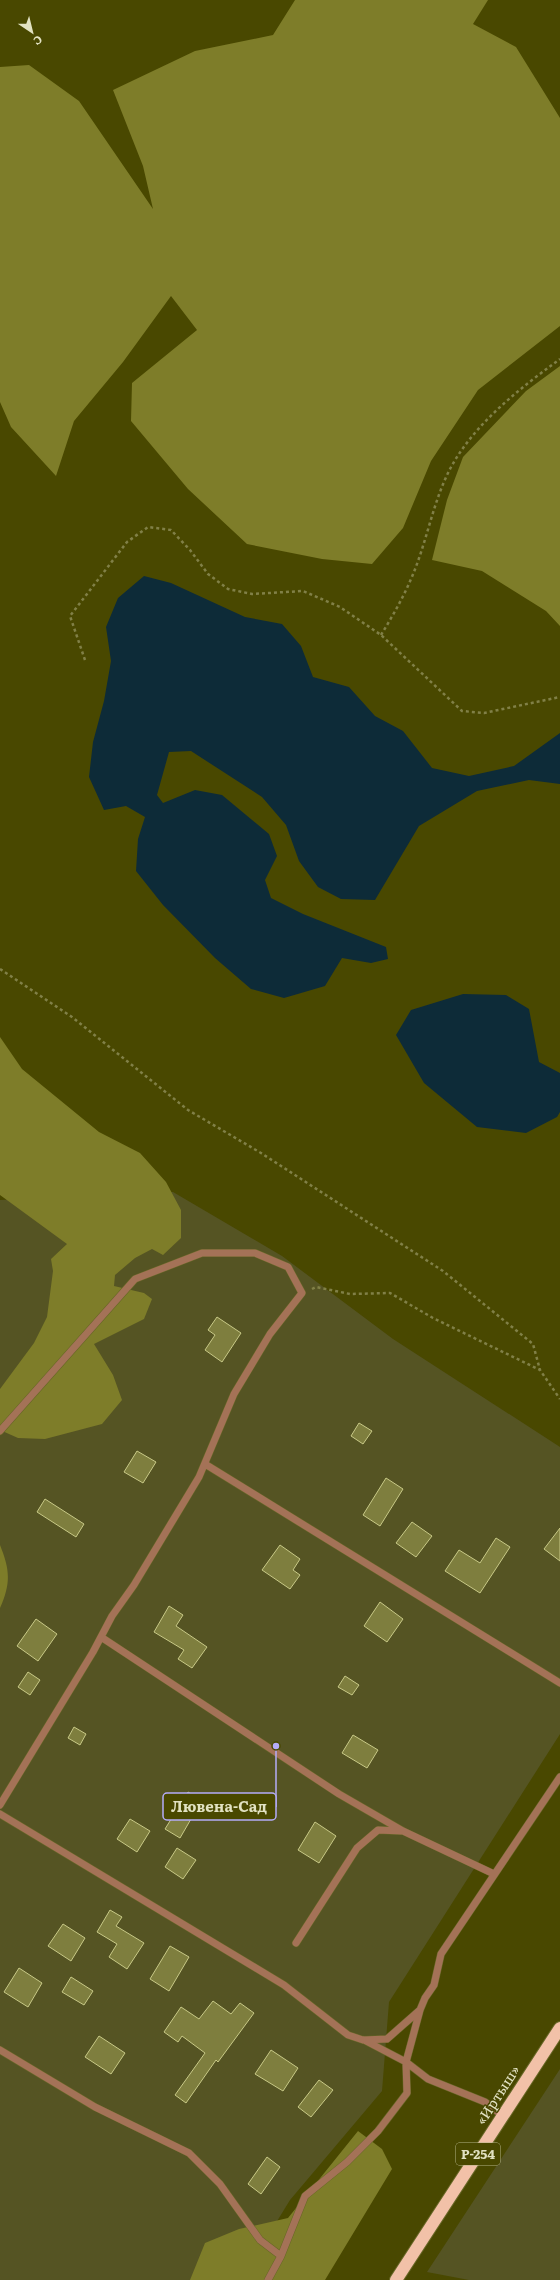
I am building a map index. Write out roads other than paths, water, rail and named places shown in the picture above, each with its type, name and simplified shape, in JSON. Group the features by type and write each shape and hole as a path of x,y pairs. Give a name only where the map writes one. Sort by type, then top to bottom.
{"highway":[{"name":"«Иртыш»","path":"396,2280 560,2028"}],"lane":[{"path":"0,1431 135,1279 202,1252 255,1253 288,1267 302,1293 270,1334 234,1394 199,1477 134,1585 112,1616 101,1637 0,1805"},
{"path":"205,1464 560,1683"},
{"path":"101,1637 339,1794 403,1831 494,1874"},
{"path":"268,2280 281,2256 305,2196 347,2162 373,2136 407,2092 406,2062 420,2010 425,1998 434,1985 441,1954 560,1777"},
{"path":"0,1814 284,1985 348,2034 364,2040 406,2062 428,2079 486,2102 503,2116"},
{"path":"296,1943 357,1848 378,1830 403,1831"},
{"path":"364,2040 387,2039 420,2010"},
{"path":"0,2050 95,2107 189,2153 220,2184 260,2240 281,2256"}],"water":[{"path":"144,576 171,583 245,617 282,624 301,646 313,677 349,687 375,716 403,731 432,768 469,776 514,766 560,733 560,784 529,780 477,791 419,826 375,900 341,899 318,887 299,861 286,825 262,797 191,751 169,752 157,795 163,803 195,790 222,795 269,834 277,856 265,880 271,898 303,914 386,947 388,959 371,963 342,958 325,986 284,998 251,989 215,958 163,905 136,871 138,839 145,817 126,806 104,810 89,777 93,742 104,701 111,661 106,627 118,598"},
{"path":"463,994 506,995 529,1009 539,1062 560,1073 560,1112 557,1117 526,1133 477,1127 424,1083 396,1035 411,1010"}],"place":[{"name":"Лювена-Сад","path":"276,1746"}]}
